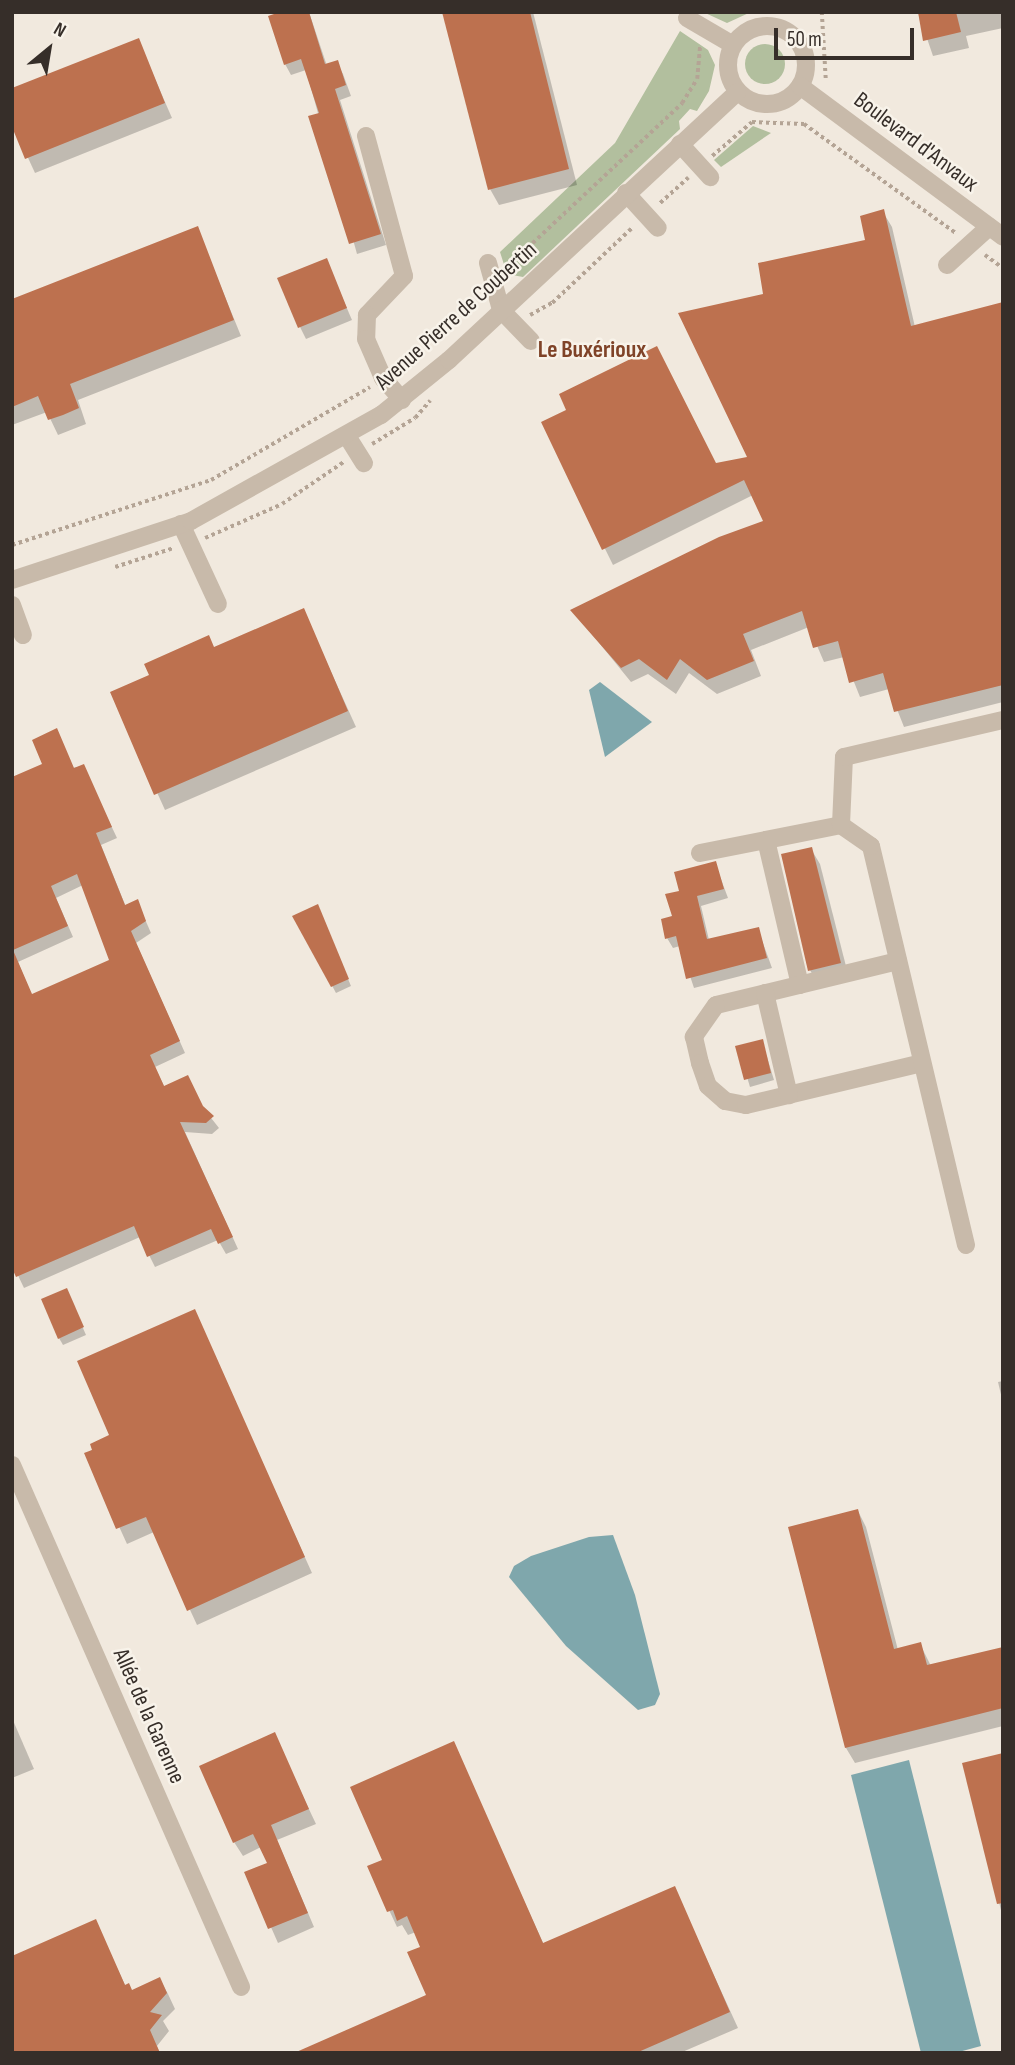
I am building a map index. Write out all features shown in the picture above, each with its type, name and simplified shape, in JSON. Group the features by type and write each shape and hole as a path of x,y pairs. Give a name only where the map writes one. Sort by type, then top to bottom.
{"street":[{"path":"687,18 733,45"},
{"path":"775,19 803,49 805,75 800,86 782,102 770,105 747,99 737,92 727,69 733,45 750,29 775,19"},
{"name":"Boulevard d'Anvaux","path":"800,86 996,232"},
{"name":"Avenue Pierre de Coubertin","path":"12,580 181,524 347,436 402,400 737,92"},
{"path":"366,136 404,276 367,315 366,339 383,378 402,400"},
{"path":"680,144 710,177"},
{"path":"626,192 658,229"},
{"path":"947,265 996,232"},
{"path":"488,263 501,310 531,341"},
{"path":"347,436 364,463"},
{"path":"181,524 218,604"},
{"path":"12,605 23,635"},
{"path":"841,825 844,757 1003,720"},
{"path":"700,853 841,825 871,846 965,1245"},
{"path":"766,840 800,985"},
{"path":"898,961 716,1005 704,1018 694,1037 700,1063 708,1086 725,1101 746,1105 922,1063"},
{"path":"765,993 789,1095"},
{"name":"Allée de la Garenne","path":"12,1465 241,1987"}],"path":[{"path":"822,12 826,80"},
{"path":"492,281 682,103 697,79 700,45"},
{"path":"804,124 1003,268"},
{"path":"12,545 211,480 383,378 420,360"}],"green space":[{"path":"703,12 751,12 727,23"},
{"path":"680,31 708,50 715,65 709,91 697,111 690,109 679,121 680,129 523,277 507,274 500,252 615,143"},
{"path":"765,44 779,50 785,64 779,78 765,84 751,78 745,64 751,50"},
{"path":"753,126 771,133 721,167 714,160"}],"water":[{"path":"600,682 652,722 605,757 589,690"},
{"path":"613,1535 635,1595 660,1694 655,1705 638,1710 566,1646 509,1577 514,1566 531,1556 589,1537"},
{"path":"909,1760 981,2046 955,2053 921,2053 851,1775"}],"building":[{"path":"280,12 309,12 325,64 338,60 346,85 335,89 381,234 349,244 308,116 319,113 301,59 284,65 268,16"},
{"path":"442,12 530,12 569,169 488,190"},
{"path":"918,12 956,12 961,32 923,41"},
{"path":"139,38 165,103 25,159 12,127 12,88"},
{"path":"884,209 911,326 1003,302 1003,685 894,712 883,673 849,683 838,641 813,648 802,611 743,634 754,661 707,680 680,659 667,680 639,659 621,668 570,610 719,537 763,521 744,480 602,550 541,422 566,410 559,394 657,346 716,463 747,457 678,313 763,294 758,263 865,240 860,216"},
{"path":"198,226 234,320 70,384 79,408 63,415 48,420 38,396 12,407 12,299"},
{"path":"327,258 347,308 298,328 277,278"},
{"path":"304,608 348,711 154,795 110,692 149,675 144,664 209,635 214,647"},
{"path":"57,728 74,768 84,764 112,827 96,833 125,905 138,899 146,921 131,931 180,1041 150,1055 164,1086 188,1075 203,1106 214,1116 206,1123 180,1122 233,1237 218,1244 211,1229 147,1257 134,1226 16,1277 12,1268 12,777 42,764 32,740","holes":["77,874 109,960 32,994 13,950 68,926 51,886"]},
{"path":"812,847 841,963 808,971 781,854"},
{"path":"716,861 724,889 697,896 707,939 759,927 767,958 686,979 676,936 665,939 661,919 672,916 665,894 679,891 674,872"},
{"path":"318,904 349,979 331,987 292,916"},
{"path":"763,1039 771,1073 744,1080 735,1046"},
{"path":"67,1288 84,1327 58,1339 41,1299"},
{"path":"195,1309 305,1557 187,1611 146,1517 116,1529 84,1453 92,1450 90,1444 109,1435 77,1361"},
{"path":"858,1509 894,1649 921,1642 927,1665 1003,1647 1003,1708 845,1748 788,1527"},
{"path":"275,1732 309,1809 271,1825 308,1913 268,1929 244,1872 267,1863 253,1834 233,1843 199,1766"},
{"path":"454,1741 543,1943 675,1886 730,2012 636,2053 294,2053 426,1995 407,1952 420,1947 407,1916 397,1921 393,1910 387,1912 367,1866 382,1860 350,1787"},
{"path":"1003,1753 1003,1903 997,1904 962,1763"},
{"path":"96,1919 125,1985 129,1983 132,1990 160,1977 167,1993 150,2012 162,2015 150,2030 160,2053 12,2053 12,1956"}],"district":[{"name":"Le Buxérioux","path":"592,350"}]}
